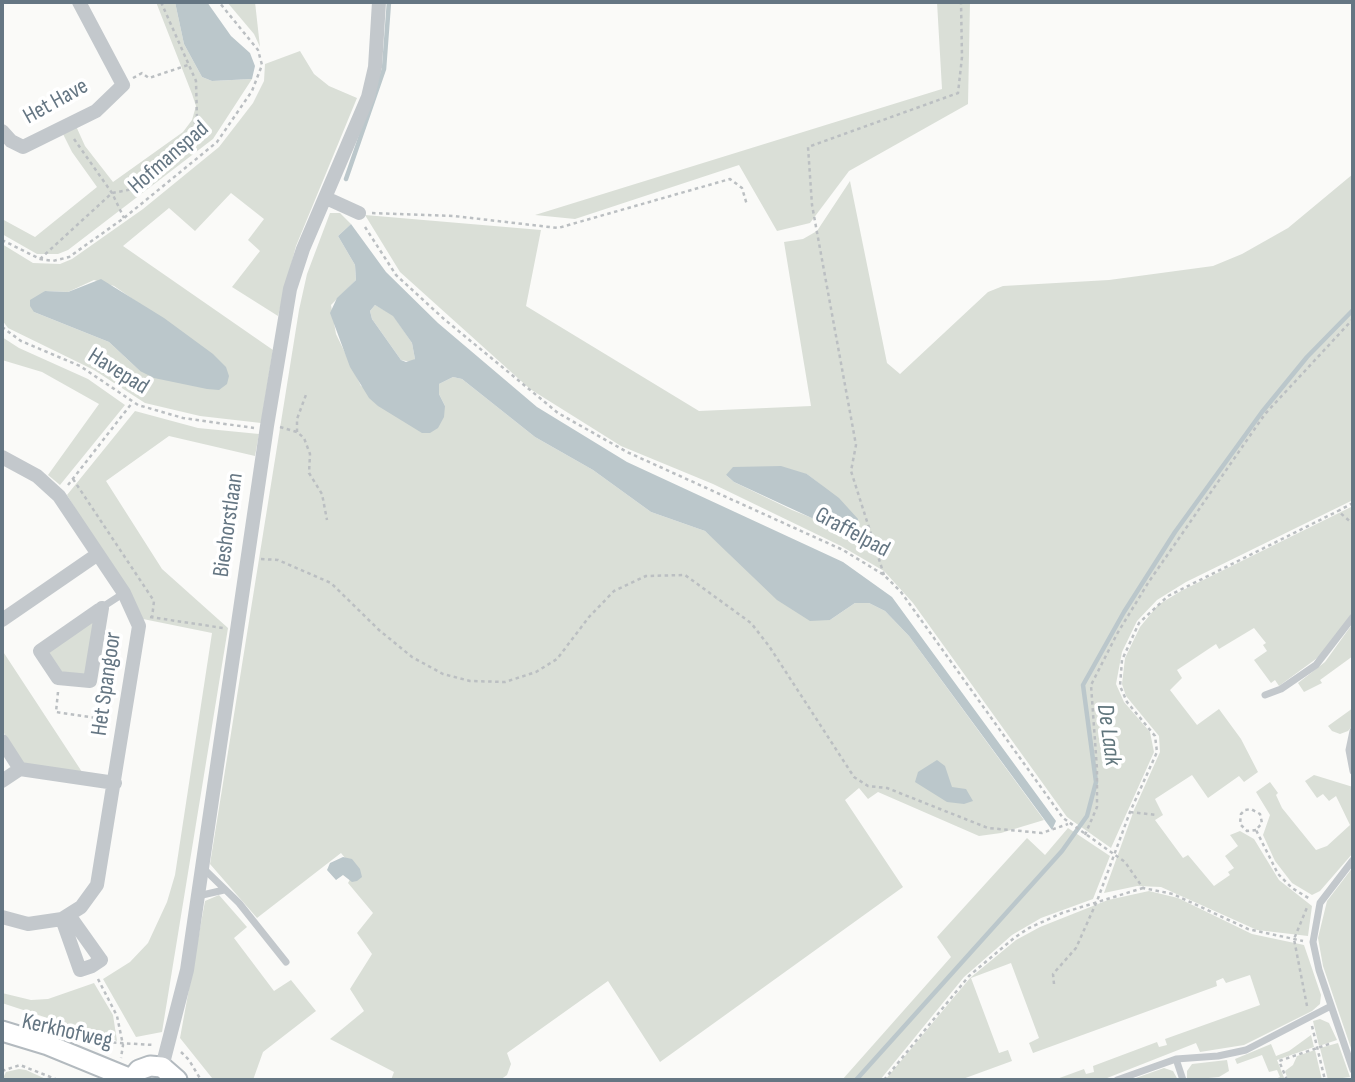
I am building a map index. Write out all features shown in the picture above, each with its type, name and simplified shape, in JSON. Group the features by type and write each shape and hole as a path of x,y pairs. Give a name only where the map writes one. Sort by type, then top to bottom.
{"street":[{"name":"Het Have","path":"2,131 23,147 96,111 123,85 79,2"},
{"name":"Bieshorstlaan","path":"165,1057 183,990 266,428 290,289 368,97 375,67 379,2"},
{"path":"326,198 359,213"},
{"name":"Het Spangoor","path":"2,457 37,476 59,496 124,593 144,617 139,626 97,885 92,895 65,917"},
{"path":"2,620 98,554"},
{"path":"100,609 90,681 59,678 40,651 100,609"},
{"path":"2,741 20,769"},
{"path":"2,781 20,769 115,783"},
{"path":"2,916 28,924 65,917 101,960 92,966"},
{"name":"Kerkhofweg","path":"2,1031 48,1045 131,1080"},
{"path":"131,1080 139,1070 165,1057 177,1080"}],"lane":[{"path":"100,609 124,593"},
{"path":"1265,695 1281,689 1316,665 1353,617"},
{"path":"1353,732 1349,750 1353,771"},
{"path":"1353,860 1316,901 1313,942 1353,1070"},
{"path":"202,866 239,903 286,962"},
{"path":"198,896 224,890"},
{"path":"1117,1080 1176,1059 1219,1056 1245,1050 1331,1006"},
{"path":"1176,1059 1183,1080"}],"path":[{"path":"2,240 40,259 112,193 128,190 170,162 185,142 197,119 196,81 161,2"},
{"name":"Hofmanspad","path":"40,259 53,261 76,254 216,142 259,79 262,65 258,50 219,2"},
{"path":"884,575 851,471 856,445 812,205 808,147 958,93 962,57 961,2"},
{"path":"123,85 142,72 149,78 188,65"},
{"path":"68,126 79,150 112,193 124,218"},
{"path":"359,213 454,216 558,228 730,179 742,188 747,205"},
{"name":"Graffelpad","path":"359,213 374,243 397,275 444,319 558,413 627,452 843,550 884,575 901,592 1068,823 1130,867 1143,888"},
{"path":"1085,835 1097,807 1091,685 1134,603 1265,414 1353,318"},
{"name":"Havepad","path":"2,327 21,341 92,373 132,402 183,418 297,432"},
{"path":"307,392 297,419 297,432 304,438 310,454 309,473 322,495 327,520"},
{"path":"59,496 132,402"},
{"path":"73,479 153,601 144,617 237,631"},
{"path":"1055,984 1053,974 1076,948 1158,747 1152,730 1127,702 1119,686 1122,660 1139,623 1159,601 1178,589 1353,503"},
{"path":"1338,511 1353,524"},
{"path":"247,558 278,560 331,583 379,630 412,657 443,674 470,681 505,682 536,672 557,659 589,617 614,591 646,576 685,575 751,623 769,646 854,777 868,786 887,788 988,828 1042,833 1068,823"},
{"path":"59,678 56,712 124,723"},
{"path":"1251,809 1260,814 1262,823 1256,830 1247,831 1240,824 1241,814 1245,810 1251,809"},
{"path":"1130,812 1157,815"},
{"path":"1256,830 1279,874 1292,888 1316,901 1294,939"},
{"path":"884,1080 969,976 1014,938 1029,928 1097,901 1143,888 1173,894 1248,929 1313,942"},
{"path":"92,966 117,1016 122,1045"},
{"name":"Kerkhofweg","path":"74,1038 122,1045 147,1043 165,1057"},
{"path":"1287,1080 1279,1060 1343,1040"},
{"path":"165,1057 187,1056 201,1080"},
{"path":"2,1070 13,1066 27,1066 58,1080"}],"shaded area":[{"path":"156,2 175,2 184,44 202,77 212,81 252,79 213,139 68,250 58,254 37,254 2,234 2,219 35,237 97,187 72,152 62,132 76,126 85,146 113,182 183,132 192,120 196,106"},
{"path":"175,2 207,2 231,36 250,53 255,66 252,79 212,81 202,77 184,44"},
{"path":"227,2 255,2 260,47 254,34"},
{"path":"937,2 970,2 968,104 849,171 810,223 777,231 739,165 575,219 535,215 942,89"},
{"path":"300,51 314,74 329,86 357,98 296,246 278,316 232,287 260,251 248,240 264,219 231,193 195,231 169,208 123,246 273,350 261,423 200,416 145,403 94,370 8,328 2,320 2,244 33,263 60,264 72,259 143,209 219,147 253,103 264,81 265,64","holes":["94,280 114,286 194,342 140,371 109,342 34,312 45,291 68,292"]},
{"path":"1353,174 1353,500 1186,582 1157,600 1137,621 1122,652 1116,684 1124,702 1150,732 1154,752 1111,848 1067,817 913,603 884,571 841,546 713,484 621,446 530,389 400,272 365,215 541,230 526,306 699,411 811,406 784,242 803,239 817,231 850,181 887,363 900,374 988,292 1003,286 1109,280 1213,266 1242,254 1288,228","holes":["807,474 821,485 847,532 792,510 734,482 726,475"]},
{"path":"330,213 340,213 351,224 338,236 355,265 356,280 331,305 336,334 361,386 445,406 439,394 439,384 453,377 462,379 535,437 593,470 651,512 705,531 722,546 830,620 855,603 869,603 885,611 909,636 1044,820 1001,833 979,836 878,792 868,799 859,788 845,800 903,887 660,1062 608,981 507,1053 511,1064 507,1075 500,1080 391,1080 394,1072 330,1039 364,1011 350,989 372,954 357,933 373,913 348,883 355,870 341,853 257,918 210,864 299,310 307,274"},
{"path":"351,224 386,272 438,323 537,407 627,462 843,562 892,597 1056,821 1052,830 909,636 885,611 869,603 855,603 830,620 810,621 777,600 705,531 651,512 593,470 535,437 462,379 453,377 439,384 439,394 445,406 444,417 438,428 430,433 422,433 378,406 369,398 350,367 330,313 337,298 356,280 355,265 338,236","holes":["375,305 393,316 412,343 415,359 406,362 401,360 372,319 370,311"]},
{"path":"101,279 164,318 213,354 226,367 229,376 227,384 219,390 154,378 140,371 109,342 34,312 30,306 30,300 45,291 68,292"},
{"path":"375,305 393,315 412,343 415,359 411,362 401,360 372,319 370,311"},
{"path":"2,337 19,348 88,379 125,405 60,485 48,475 99,404 42,372 2,360"},
{"path":"135,411 198,428 259,434 255,456 169,436 106,481 162,569 228,628 162,1032 136,1037 103,979 130,962 148,943 167,902 175,875 212,633 143,619 67,495"},
{"path":"781,466 807,474 839,498 858,519 856,531 829,526 734,482 726,475 733,467"},
{"path":"1353,506 1353,612 1320,656 1279,686 1275,680 1271,683 1254,660 1267,651 1263,645 1266,643 1254,628 1219,649 1216,644 1177,670 1182,678 1170,690 1197,725 1219,709 1241,739 1258,772 1244,782 1239,776 1208,798 1192,775 1155,799 1163,815 1155,820 1183,858 1188,855 1214,886 1230,875 1228,872 1234,868 1225,856 1238,846 1230,835 1240,831 1254,839 1279,880 1312,906 1308,936 1257,930 1161,887 1137,886 1104,893 1134,810 1160,752 1159,736 1126,696 1122,684 1125,658 1140,627 1158,605 1181,591"},
{"path":"98,615 87,679 59,676 44,651"},
{"path":"1353,623 1353,656 1320,680 1322,683 1304,692 1298,683 1325,662"},
{"path":"2,650 82,772 23,763 2,730"},
{"path":"1353,708 1353,725 1348,731 1340,734 1332,731 1328,726"},
{"path":"937,760 945,766 952,787 966,789 973,801 964,804 947,802 915,782 918,772"},
{"path":"1314,775 1353,787 1353,853 1320,891 1312,895 1292,883 1275,861 1263,835 1270,815 1256,792 1270,782 1278,793 1276,795 1282,808 1316,850 1327,846 1350,825 1336,796 1329,801 1323,794 1317,798 1305,781"},
{"path":"1068,828 1110,856 1093,899 1041,918 1012,935 964,977 880,1080 842,1080 951,957 937,937 1027,838 1045,855"},
{"path":"343,857 352,859 360,869 362,877 357,881 352,882 343,875 336,880 327,870 330,863"},
{"path":"1353,867 1353,1054 1323,966 1318,938 1327,901"},
{"path":"1149,891 1178,898 1252,934 1304,945 1321,995 1320,1004 1312,1011 1244,1045 1200,1052 1196,1043 1102,1080 1054,1080 1084,1069 1086,1074 1094,1072 1093,1066 1157,1042 1159,1047 1167,1045 1165,1039 1260,1005 1250,975 1226,983 1223,978 1216,981 1217,986 1033,1053 1029,1043 1039,1038 1011,963 971,978 999,1053 1008,1050 1012,1061 960,1080 885,1080 970,978 1016,940 1040,927 1108,900"},
{"path":"219,895 247,927 234,938 274,991 291,980 316,1011 263,1052 253,1080 212,1078 180,1038 205,901"},
{"path":"94,983 113,1015 117,1041 2,1003 2,993 31,1000 48,999"},
{"path":"1320,1019 1329,1023 1337,1040 1319,1046 1313,1021"},
{"path":"1311,1035 1314,1047 1277,1060 1285,1080 1273,1080 1280,1077 1277,1070 1269,1072 1262,1055 1237,1064 1235,1059 1271,1044 1276,1056 1289,1051"},
{"path":"1338,1043 1350,1077 1328,1080 1320,1048"},
{"path":"1315,1050 1322,1080 1288,1080 1285,1071 1293,1065 1297,1056"},
{"path":"1227,1060 1229,1071 1219,1077 1187,1080 1187,1071 1192,1064"},
{"path":"1164,1068 1173,1071 1178,1080 1130,1080"},
{"path":"19,1069 48,1080 2,1080 6,1072"}],"waterway":[{"path":"346,179 384,69 389,2"},
{"name":"De Laak","path":"856,1080 1062,851 1087,816 1096,782 1083,685 1124,612 1175,532 1262,412 1307,357 1353,310"}]}
